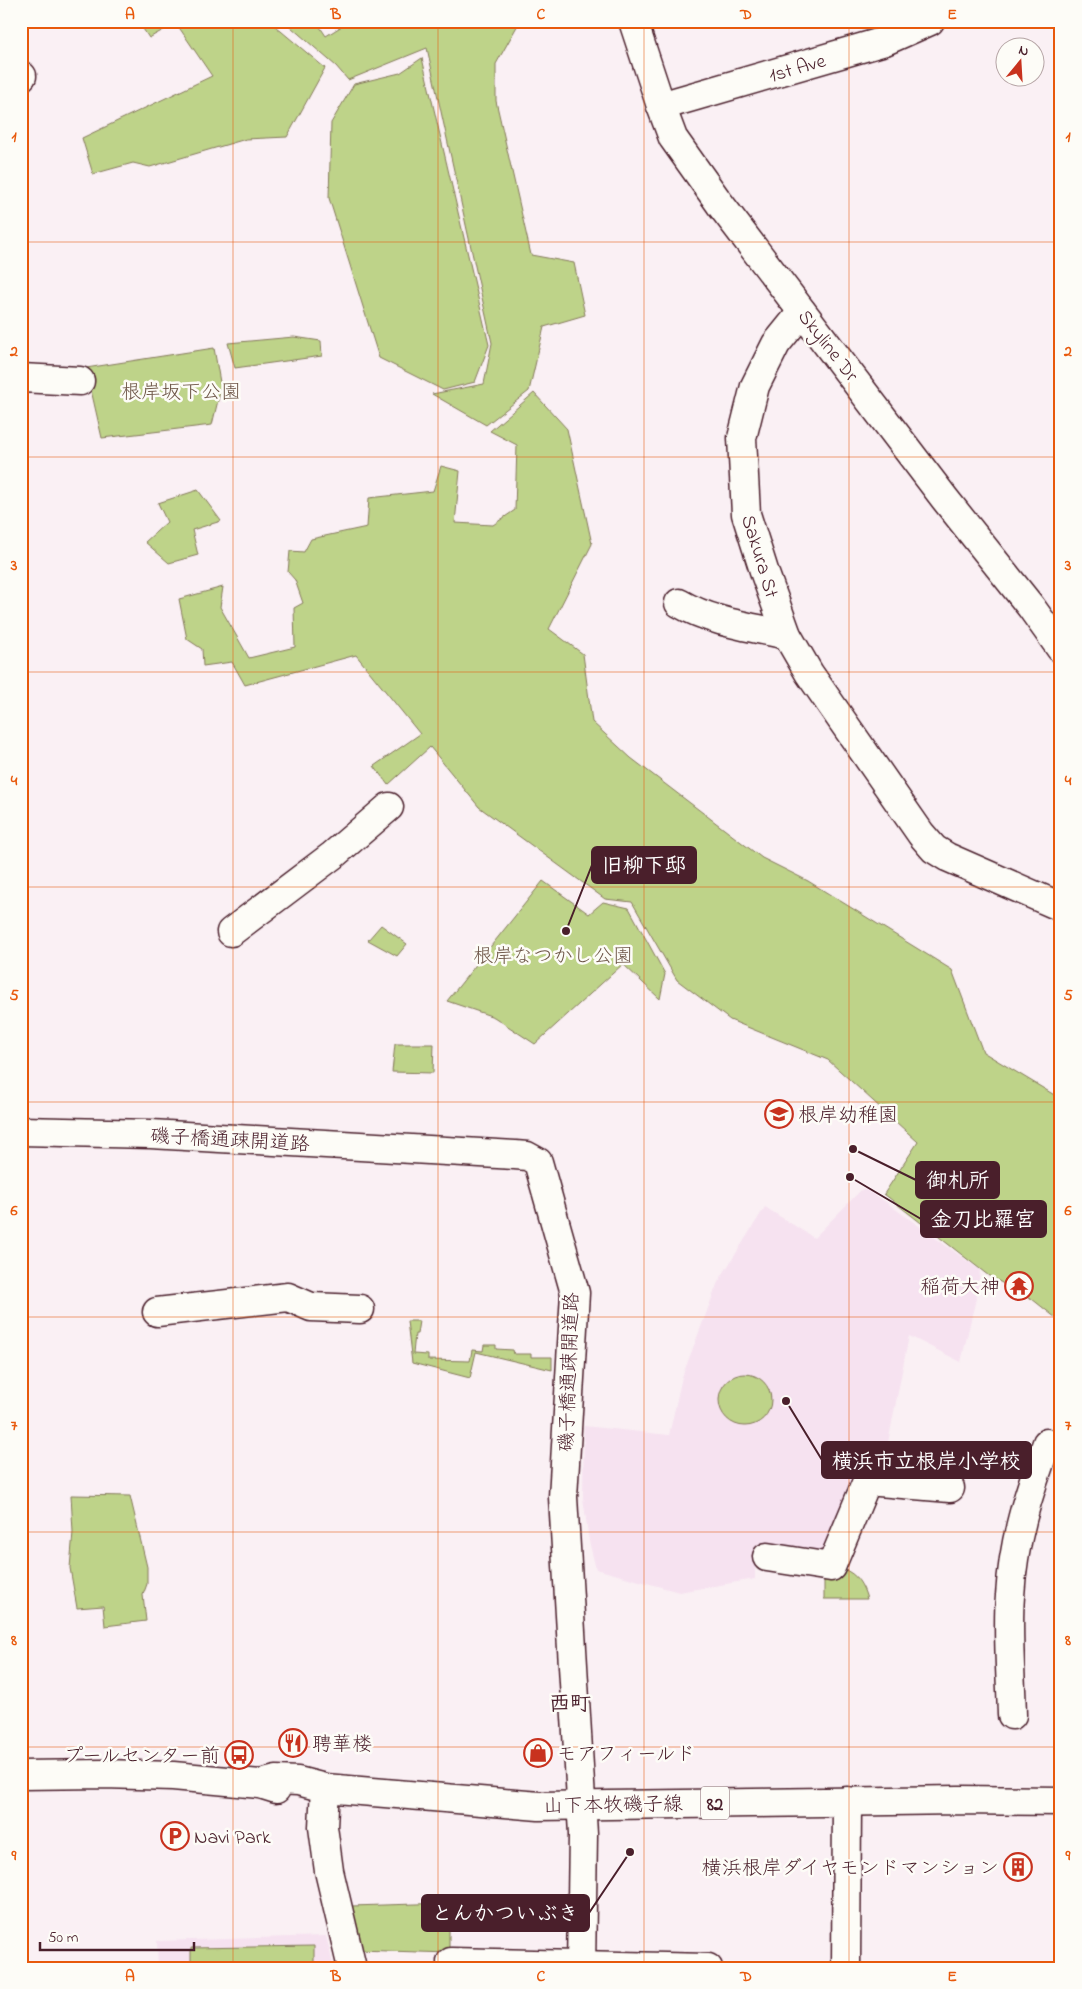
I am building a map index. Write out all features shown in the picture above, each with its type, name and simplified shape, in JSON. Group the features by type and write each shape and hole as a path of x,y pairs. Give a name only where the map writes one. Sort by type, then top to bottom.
{"street":[{"name":"Skyline Dr","path":"633,21 673,138 720,204 802,312 945,500 1031,607 1061,649"},
{"name":"1st Ave","path":"661,106 885,41 930,21"},
{"name":"Sakura St","path":"802,312 776,344 754,386 742,438 746,514 786,635 809,672 921,834 934,849 947,857 1061,906"},
{"path":"21,378 80,381"},
{"path":"679,603 690,609 728,622 786,635"},
{"path":"231,932 333,855 389,807"},
{"name":"磯子橋通疎開道路","path":"21,1131 151,1134 515,1155 527,1156 538,1162 575,1293 562,1497 582,1805"},
{"path":"157,1312 288,1297 312,1307 360,1309"},
{"path":"1012,1715 1009,1598 1012,1568 1018,1532 1033,1480 1047,1443"},
{"path":"767,1557 831,1567 867,1481 950,1488"},
{"name":"山下本牧磯子線","path":"21,1775 104,1774 163,1776 260,1784 276,1780 298,1781 321,1788 539,1806 847,1801 1061,1801"},
{"path":"321,1788 326,1853 352,1968"},
{"path":"846,1968 847,1801"},
{"path":"581,1966 582,1805"},
{"path":"451,1962 708,1968"}],"shaded area":[{"path":"862,1189 869,1190 980,1270 978,1290 961,1362 909,1336 882,1473 825,1573 755,1565 755,1579 679,1592 596,1569 589,1541 583,1498 584,1426 669,1435 682,1377 718,1282 765,1207 814,1238"},
{"path":"326,1936 334,1968 158,1968 157,1941"}],"green space":[{"path":"138,21 269,21 325,68 287,137 246,139 150,167 133,163 93,174 82,138 212,76 176,23 149,38"},
{"path":"284,21 316,21 326,36 350,21 520,21 496,64 496,101 531,255 574,263 585,315 544,327 529,391 486,425 432,394 484,384 492,343 427,48 348,80 336,66"},
{"path":"422,58 489,345 475,382 443,390 379,358 329,198 331,123 354,84 400,73"},
{"path":"294,337 321,341 322,356 235,368 228,343"},
{"name":"根岸坂下公園","path":"214,348 221,388 212,425 102,438 86,368"},
{"path":"534,393 567,429 592,544 549,629 583,654 592,722 631,758 762,858 808,881 952,970 983,1052 1061,1099 1061,1322 1032,1299 989,1276 884,1194 918,1142 828,1060 730,1020 677,980 632,902 605,899 479,807 430,747 388,785 374,766 420,734 356,655 245,685 232,662 203,666 202,649 187,639 179,599 223,587 220,607 249,658 295,647 294,608 303,603 295,580 288,572 290,551 304,552 311,539 367,527 369,498 433,491 441,466 460,471 455,523 493,525 515,510 517,445 490,431"},
{"path":"198,490 221,521 192,530 198,555 169,563 145,542 167,522 158,503"},
{"name":"根岸なつかし公園","path":"543,881 589,914 603,902 629,908 665,974 660,999 623,964 535,1044 494,1017 447,1001"},
{"path":"381,925 407,944 397,956 368,940"},
{"path":"395,1044 434,1044 433,1073 392,1072"},
{"path":"407,1321 419,1321 417,1334 415,1334 413,1354 428,1355 428,1360 470,1361 472,1350 483,1351 484,1345 496,1345 496,1349 513,1350 514,1354 531,1354 531,1357 552,1357 552,1370 476,1352 470,1378 412,1363"},
{"path":"745,1374 759,1378 767,1386 771,1400 767,1414 759,1422 745,1426 731,1422 723,1414 719,1400 723,1386 731,1378"},
{"path":"71,1495 130,1496 147,1567 147,1584 143,1595 146,1621 105,1626 103,1606 77,1608 70,1568 73,1532"},
{"path":"843,1569 859,1581 867,1599 824,1599 824,1573"},
{"path":"449,1903 449,1953 358,1950 351,1906"},
{"path":"314,1946 314,1968 191,1968 191,1948"}],"place":[{"name":"旧柳下邸","path":"566,931"},
{"name":"根岸幼稚園","path":"779,1114"},
{"name":"御札所","path":"853,1149"},
{"name":"金刀比羅宮","path":"850,1177"},
{"name":"稲荷大神","path":"1019,1286"},
{"name":"横浜市立根岸小学校","path":"786,1401"},
{"name":"聘華楼","path":"293,1743"},
{"name":"モアフィールド","path":"538,1753"},
{"name":"プールセンター前","path":"239,1755"},
{"name":"Navi Park","path":"175,1836"},
{"name":"とんかついぶき","path":"630,1852"},
{"name":"横浜根岸ダイヤモンドマンション","path":"1018,1867"}],"district":[{"name":"西町","path":"570,1703"}]}
